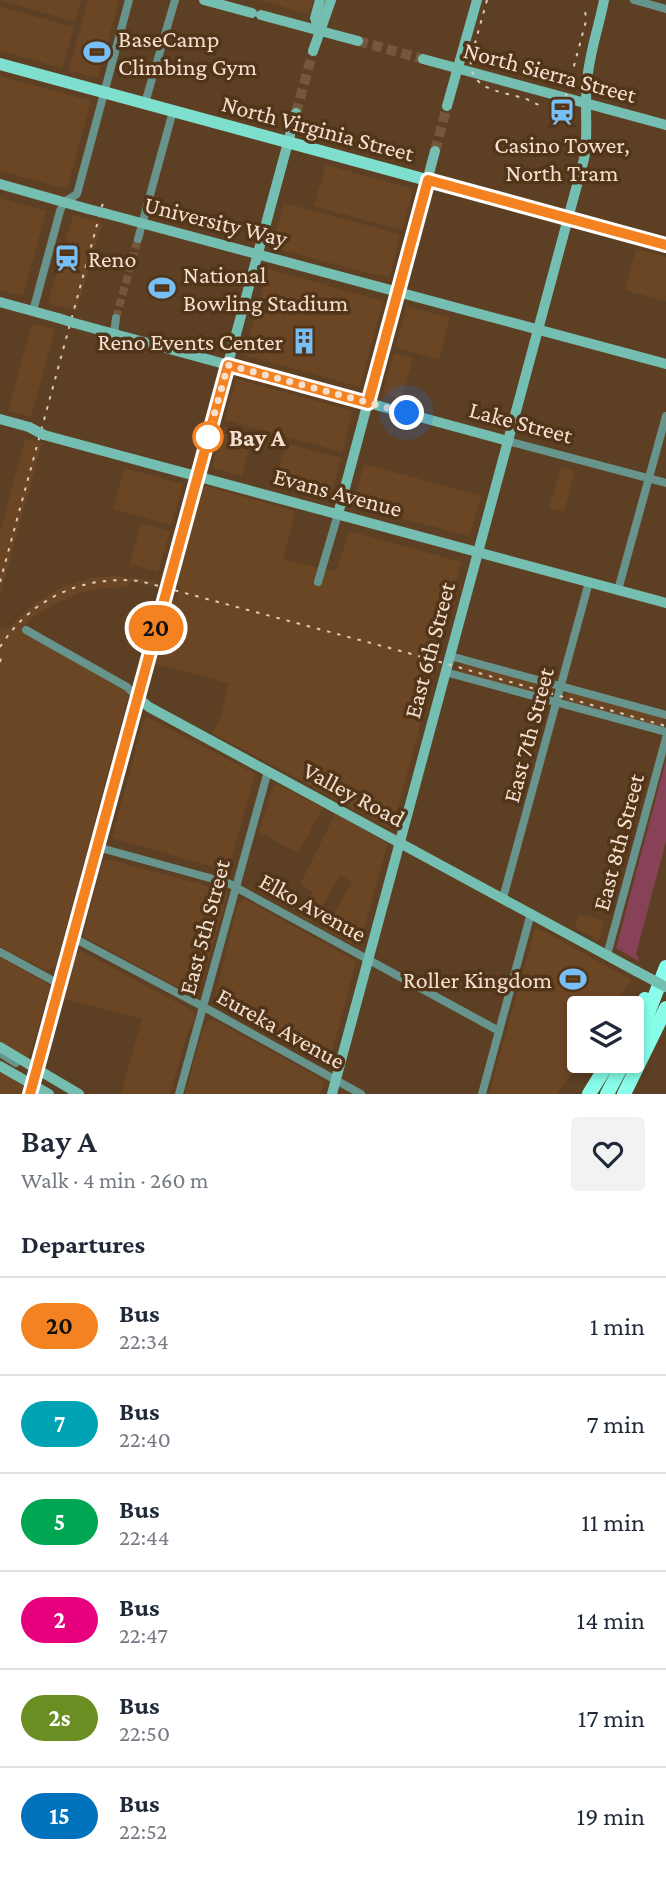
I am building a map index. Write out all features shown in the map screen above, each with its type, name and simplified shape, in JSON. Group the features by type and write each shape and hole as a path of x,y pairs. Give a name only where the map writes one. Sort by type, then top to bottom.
{"highway":[{"path":"644,1001 666,968"},
{"path":"644,1022 666,968"},
{"path":"624,1094 666,1007"},
{"path":"635,1094 666,1028"},
{"path":"589,1094 602,1073"},
{"path":"607,1094 618,1073"}],"main road":[{"path":"204,0 358,41"},
{"path":"313,51 320,0"},
{"path":"318,30 326,20 331,0"},
{"path":"447,106 477,0"},
{"name":"East 6th Street","path":"332,1094 586,148 587,81 604,0"},
{"name":"North Sierra Street","path":"423,60 666,125"},
{"name":"North Virginia Street","path":"0,64 666,245"},
{"path":"30,1094 296,113"},
{"path":"338,513 435,151"},
{"name":"University Way","path":"0,184 666,365"},
{"name":"Lake Street","path":"0,302 508,441"},
{"name":"Evans Avenue","path":"0,419 29,427 44,435 666,603"},
{"name":"Valley Road","path":"137,697 149,707 666,987"},
{"path":"0,1047 79,1094"},
{"path":"0,1066 49,1094"}],"street":[{"path":"33,311 60,211 64,202 78,194 130,0"},
{"path":"145,103 175,0"},
{"path":"634,0 666,9"},
{"path":"138,239 173,111"},
{"path":"114,334 116,318"},
{"path":"618,590 666,416"},
{"name":"Lake Street","path":"508,441 666,483"},
{"path":"318,582 338,513"},
{"name":"East 7th Street","path":"503,898 589,582"},
{"name":"Valley Road","path":"26,630 127,687 137,697"},
{"path":"450,656 666,715"},
{"path":"446,672 666,732"},
{"name":"East 8th Street","path":"607,955 666,738"},
{"name":"East 5th Street","path":"179,1094 268,771"},
{"name":"Elko Avenue","path":"97,847 228,883 499,1031"},
{"path":"482,1094 531,913"},
{"name":"Eureka Avenue","path":"72,937 361,1094"},
{"path":"0,952 59,984"},
{"path":"0,1054 70,1094"}],"shaded area":[{"path":"0,0 81,0 75,22"},
{"path":"88,0 119,0 98,78 69,70"},
{"path":"258,0 313,0 309,14"},
{"path":"0,7 74,27 62,68 0,51"},
{"path":"0,76 91,101 67,189 0,171"},
{"path":"326,165 413,189 402,230 314,206"},
{"path":"0,198 46,211 23,296 0,290"},
{"path":"284,203 400,234 390,276 376,275 274,248"},
{"path":"73,215 102,223 77,311 48,303"},
{"path":"636,249 666,257 666,301 625,290"},
{"name":"Reno Events Center","path":"268,269 383,301 360,387 244,355"},
{"path":"407,306 450,318 439,360 395,347"},
{"path":"32,324 55,329 31,417 8,411"},
{"path":"394,353 413,358 401,399 383,394"},
{"path":"236,379 353,411 342,452 225,420"},
{"path":"223,426 253,434 242,476 212,468"},
{"path":"25,439 42,443 0,596 0,533"},
{"path":"286,443 341,458 330,499 275,484"},
{"path":"364,464 481,496 470,536 353,506"},
{"path":"561,467 575,471 564,512 549,508"},
{"path":"124,468 183,484 171,525 113,509"},
{"path":"205,486 295,511 283,559 336,572 349,531 461,562 439,658 436,658 437,664 392,829 212,733 221,716 228,683 155,664 173,598 176,598 180,585 176,584"},
{"path":"141,523 170,531 158,572 130,564"},
{"path":"116,576 156,581 155,586 130,582 129,587 79,593 29,620 20,631 129,693 56,966 45,970 0,946 0,627 8,629 30,607 60,588 90,578"},
{"path":"463,663 553,688 552,695 550,697 460,672"},
{"path":"567,692 663,718 663,725 661,727 567,702 564,698"},
{"path":"147,717 255,774 228,871 112,838 144,719"},
{"path":"666,760 666,841 636,954 640,962 616,948"},
{"path":"276,784 323,808 298,853 259,832 272,789"},
{"path":"335,814 386,842 387,846 359,947 325,930 352,882 340,875 313,923 299,915 313,892 300,884"},
{"path":"106,859 228,893 198,995 193,995 84,937 103,861"},
{"path":"245,899 356,961 329,1064 214,1002 238,903"},
{"path":"579,914 604,921 599,940 575,928"},
{"path":"535,929 632,980 620,996 567,996 567,1073 573,1073 557,1094 489,1094"},
{"path":"81,951 193,1011 194,1020 187,1034 170,1094 121,1094 142,1019 64,999 76,954"},
{"path":"0,957 45,982 50,988 28,1060 0,1045"},
{"path":"209,1020 216,1021 320,1078 324,1082 321,1094 185,1094 204,1025"},
{"path":"0,1060 27,1076 22,1094 0,1094"}],"tunnel":[{"path":"358,41 423,59"},
{"path":"296,113 313,51"},
{"path":"435,151 447,106"},
{"path":"116,318 138,239"}],"railway":[{"path":"487,0 471,58 471,69 475,77 480,83 496,91 543,107"},
{"path":"563,107 586,21 585,9"},
{"path":"0,582 104,199"},
{"path":"0,647 27,615 60,593 98,582 140,581 666,726"},
{"path":"0,662 1,658"}],"bus line":[{"name":"20","path":"30,1094 228,365 368,403 428,180 666,245"}],"place":[{"name":"BaseCamp Climbing Gym","path":"97,52"},
{"name":"Casino Tower, North Tram","path":"562,112"},
{"name":"Reno","path":"67,258"},
{"name":"National Bowling Stadium","path":"162,288"},
{"name":"Reno Events Center","path":"304,341"},
{"name":"Bay A","path":"208,437"},
{"name":"Roller Kingdom","path":"573,979"}],"route":[{"path":"208,437 228,365 407,413"}]}
